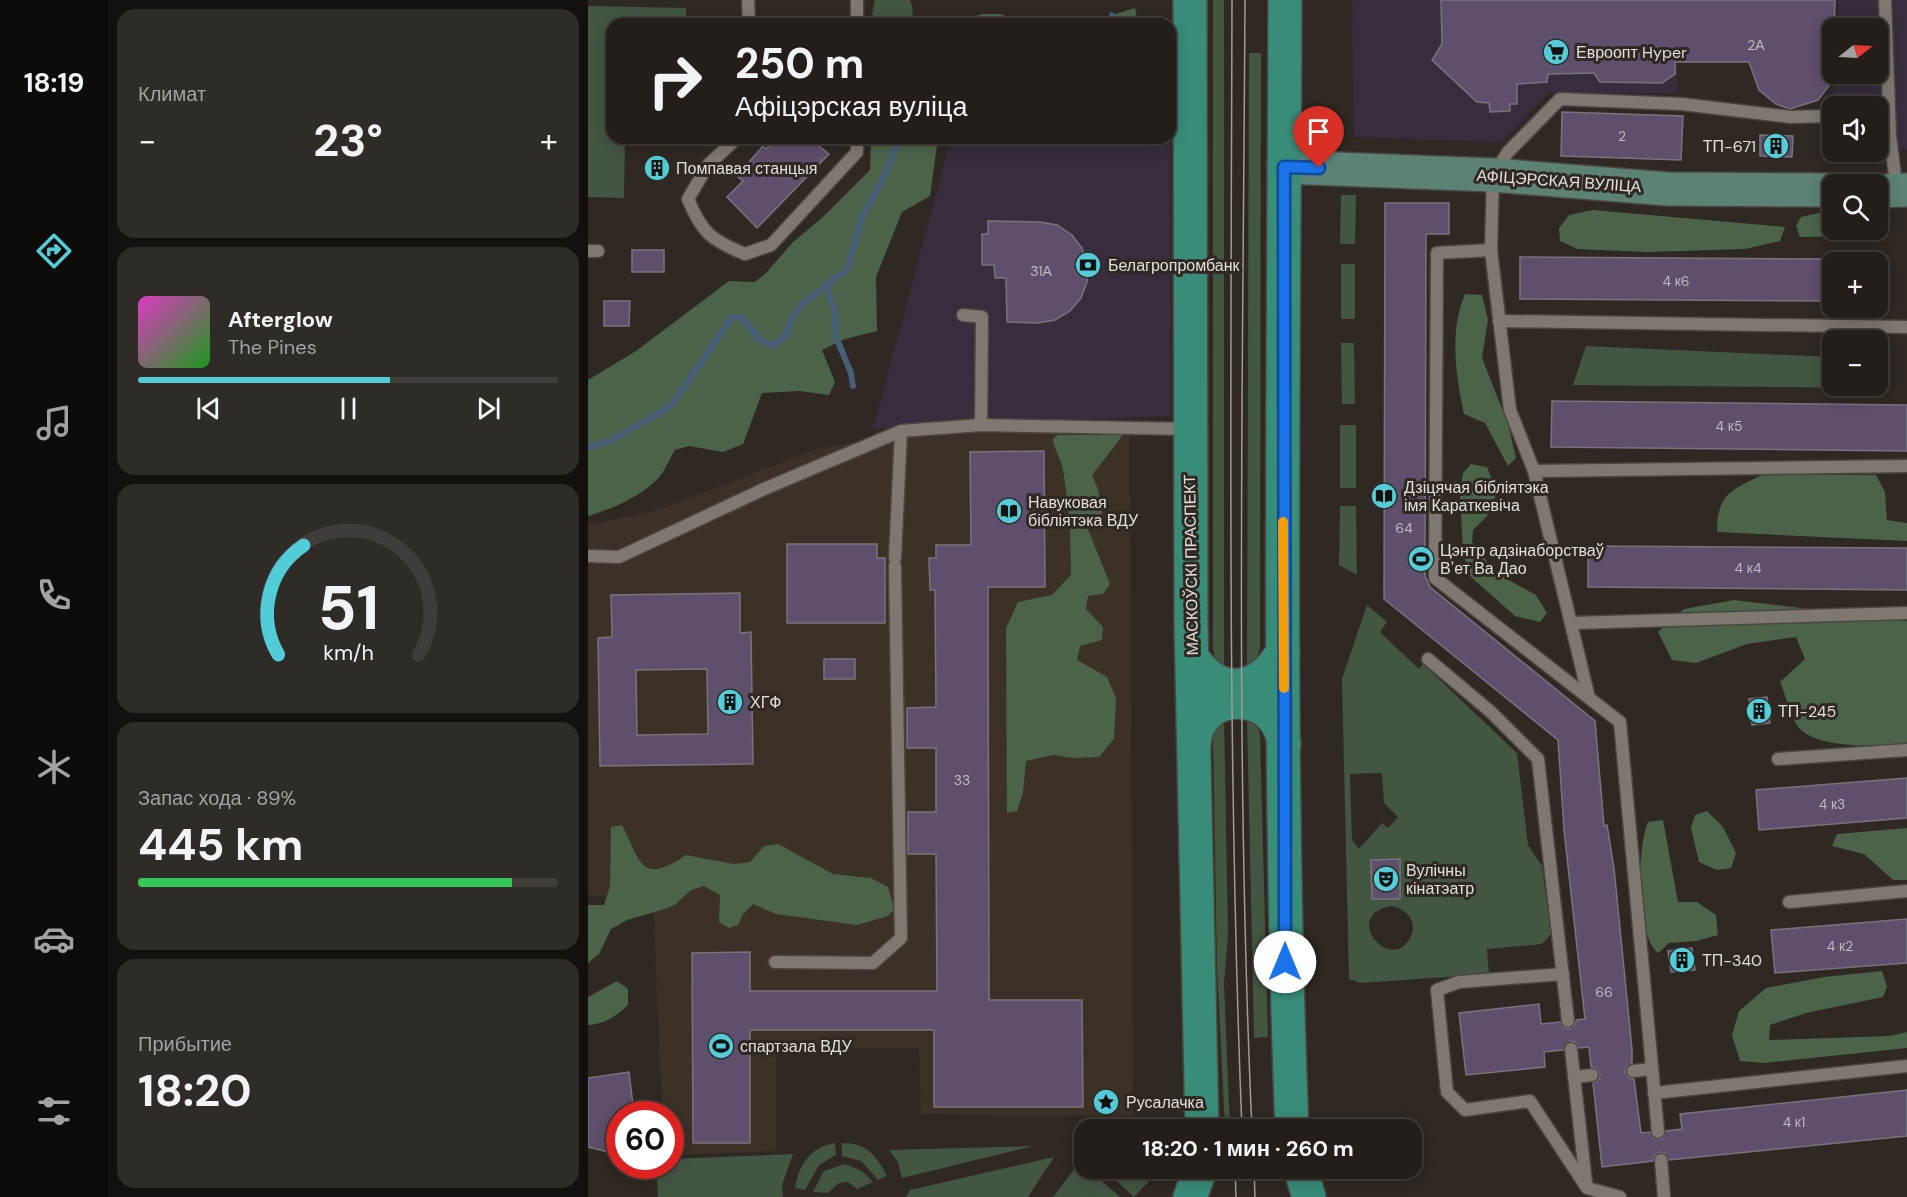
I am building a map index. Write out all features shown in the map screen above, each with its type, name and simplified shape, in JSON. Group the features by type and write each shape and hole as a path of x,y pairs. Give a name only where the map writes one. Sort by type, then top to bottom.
{"main road":[{"name":"МАСКОЎСКІ ПРАСПЕКТ","path":"1190,0 1192,657 1202,1119"},
{"path":"1285,0 1283,651 1285,962 1292,1119"},
{"path":"1192,657 1206,675 1215,681 1237,686 1259,680 1276,664 1283,651"},
{"path":"1194,749 1197,729 1209,712 1237,701 1257,705 1266,710 1279,726 1284,746"},
{"path":"1190,1197 1197,1179"},
{"path":"1203,1179 1205,1197"},
{"path":"1293,1179 1294,1197"},
{"path":"1303,1179 1309,1197"}],"street":[{"name":"АФІЦЭРСКАЯ ВУЛІЦА","path":"1284,167 1493,175 1668,189 1822,190"}],"lane":[{"path":"748,0 749,18"},
{"path":"857,0 857,18"},
{"path":"1884,18 1885,0"},
{"path":"1589,698 1573,623 1534,471 1510,410 1491,250 1493,175 1508,153 1560,99 1682,104 1791,117 1822,116"},
{"path":"1888,137 1896,191"},
{"path":"731,144 708,165 688,199 699,225 725,246 745,254 771,245 857,152 857,144"},
{"path":"1491,250 1437,253 1435,578 1620,722 1658,1131"},
{"path":"963,315 982,317 981,425"},
{"path":"1499,321 1907,327"},
{"path":"588,556 619,557 764,489 901,431 981,425 1190,429"},
{"path":"775,962 873,963 901,938 895,562 901,431"},
{"path":"1534,471 1907,466"},
{"path":"1573,623 1907,613"},
{"path":"1428,658 1491,712 1538,759 1568,1021"},
{"path":"1778,759 1907,750"},
{"path":"1789,902 1907,891"},
{"path":"1563,974 1459,982 1437,990 1447,1092 1465,1110 1530,1101 1587,1188 1620,1197"},
{"path":"1570,1049 1587,1188"},
{"path":"1654,1093 1907,1066"},
{"path":"1633,1071 1652,1069"},
{"path":"1574,1077 1592,1075"},
{"path":"1661,1161 1664,1197"}],"shaded area":[{"path":"1352,0 1677,0 1677,93 1549,93 1501,142 1354,137"},
{"path":"1838,0 1907,0 1907,150 1888,151 1888,96 1833,96 1835,84 1888,84 1888,18 1839,18"},
{"path":"949,144 1170,144 1171,416 873,429"},
{"path":"929,431 1130,432 1133,1116 921,1114 919,1048 776,1048 776,1151 684,1155 684,1101 661,1101 653,904 588,895 588,525 657,510 820,448"}],"green space":[{"path":"875,0 910,0 913,13 911,18 874,18 872,14"},
{"path":"1213,0 1224,0 1224,667 1215,659 1213,648"},
{"path":"588,6 686,8 686,18 606,18 606,144 625,144 624,198 588,197"},
{"path":"1135,8 1137,18 1102,18"},
{"path":"982,14 1000,14 1011,18 968,18"},
{"path":"1249,53 1261,53 1260,648 1256,661 1247,668"},
{"path":"871,144 937,144 930,196 902,212 876,277 877,331 845,339 822,350 835,382 829,395 800,391 762,393 743,444 723,452 689,446 675,450 661,475 646,489 617,505 588,516 588,380 636,351 729,281 755,282 793,242 823,217 870,170"},
{"path":"1341,195 1356,195 1355,244 1340,244"},
{"path":"1593,210 1785,227 1780,241 1745,249 1647,252 1577,249 1560,241 1559,228 1569,215"},
{"path":"1822,212 1822,236 1800,237 1796,226 1801,217"},
{"path":"1341,264 1355,264 1355,319 1341,319"},
{"path":"1465,294 1482,295 1488,320 1482,358 1508,424 1516,458 1508,466 1485,423 1464,414 1457,369 1456,338 1460,308"},
{"path":"1341,343 1354,343 1355,404 1342,404"},
{"path":"1586,346 1822,357 1822,387 1573,385"},
{"path":"1340,425 1356,425 1356,488 1340,488"},
{"path":"1058,435 1123,435 1092,475 1098,489 1102,513 1088,529 1110,584 1103,594 1088,596 1086,609 1103,627 1102,640 1080,646 1077,660 1107,677 1116,698 1114,739 1099,757 1074,758 1053,755 1026,761 1023,793 1017,811 1007,813 1006,628 1018,602 1052,595 1071,575 1065,483 1053,439"},
{"path":"1471,464 1487,467 1497,492 1488,515 1473,530 1472,542 1496,573 1536,595 1547,613 1540,622 1515,616 1470,576 1463,553 1460,494 1463,473"},
{"path":"1764,474 1876,475 1885,492 1887,520 1907,523 1907,541 1717,532 1720,509 1728,494"},
{"path":"1340,506 1356,506 1357,575 1339,565"},
{"path":"1734,600 1907,621 1907,743 1851,745 1821,740 1809,736 1800,729 1791,714 1780,682 1805,659 1796,637 1747,644 1696,663 1672,660 1658,632 1684,609"},
{"path":"1367,605 1387,622 1380,632 1419,669 1423,664 1517,753 1528,845 1542,866 1551,934 1542,944 1487,949 1489,974 1361,983 1349,979 1342,679","holes":["1382,773 1384,803 1398,817 1388,828 1382,823 1359,849 1352,840 1350,774","1392,906 1406,913 1413,925 1411,936 1403,947 1393,950 1383,947 1374,939 1370,930 1370,920 1377,911"]},
{"path":"1247,717 1256,723 1260,734 1268,1037 1254,1038"},
{"path":"1224,718 1228,935 1224,983 1230,1119 1225,1119 1217,966 1213,734"},
{"path":"1707,811 1723,827 1736,853 1731,868 1717,870 1699,862 1691,828 1695,815"},
{"path":"1663,820 1678,902 1697,902 1716,915 1718,935 1696,941 1669,943 1658,953 1651,943 1642,910 1641,869 1644,834 1648,822"},
{"path":"622,825 638,859 644,866 651,869 659,869 686,855 733,864 750,862 764,846 778,844 833,874 871,878 888,887 894,909 888,916 857,925 776,914 753,904 743,914 738,925 729,928 719,922 720,895 704,886 691,890 676,904 627,920 611,929 599,954 588,963 588,905 604,905 610,886 611,827"},
{"path":"1907,828 1907,880 1893,880 1864,854 1832,846 1837,834"},
{"path":"1882,971 1887,987 1883,997 1806,1013 1770,1025 1769,1040 1890,1036 1907,1032 1907,1048 1764,1063 1740,1061 1732,1035 1739,1011 1766,988 1824,977"},
{"path":"617,981 628,989 628,1005 610,1019 588,1025 588,997"},
{"path":"835,1143 836,1155 819,1165 805,1190 795,1188 799,1172 807,1158 819,1148"},
{"path":"842,1143 858,1145 870,1152 887,1176 878,1180 861,1161 842,1156"},
{"path":"1033,1146 902,1178 898,1162 889,1150"},
{"path":"793,1154 782,1185 783,1197 658,1197 657,1179 684,1179 684,1158"},
{"path":"1054,1157 1028,1197 906,1197 910,1190"},
{"path":"845,1164 862,1171 873,1182 857,1189 848,1182 839,1183 828,1193 813,1192 824,1171"},
{"path":"1074,1170 1074,1179 1099,1179 1120,1197 1053,1197"},
{"path":"1115,1179 1150,1179 1134,1197"}],"building":[{"name":"Евроопт Hyper","path":"1441,0 1835,0 1835,18 1822,18 1822,84 1830,84 1818,100 1790,109 1776,104 1759,90 1749,62 1675,62 1675,74 1662,83 1600,82 1594,73 1548,74 1547,82 1517,84 1517,104 1510,104 1510,111 1490,112 1489,103 1477,102 1432,60 1442,44"},
{"path":"1562,112 1683,116 1681,160 1561,156"},
{"name":"ТП-671","path":"1760,135 1793,136 1792,157 1760,156"},
{"path":"771,144 821,144 819,146 829,154 757,228 727,197 743,181 737,176 763,146 766,149"},
{"path":"1385,203 1449,203 1449,234 1426,234 1425,576 1430,587 1595,721 1604,826 1607,825 1614,868 1632,1049 1632,1063 1626,1067 1625,1072 1629,1078 1634,1079 1641,1133 1650,1132 1654,1139 1662,1139 1666,1131 1682,1129 1680,1114 1907,1090 1907,1136 1669,1160 1665,1153 1660,1152 1654,1156 1653,1161 1602,1167 1593,1083 1599,1079 1600,1074 1596,1068 1591,1067 1589,1047 1579,1048 1575,1042 1570,1041 1563,1050 1544,1052 1545,1067 1466,1075 1459,1013 1539,1004 1541,1024 1560,1022 1564,1028 1570,1029 1575,1025 1576,1020 1585,1019 1564,830 1558,740 1384,599"},
{"path":"988,221 1040,222 1057,225 1072,235 1082,248 1088,265 1087,282 1081,298 1070,311 1055,320 1037,323 1007,322 1006,278 995,278 994,265 982,265 982,234 988,234"},
{"path":"632,250 664,250 664,272 632,272"},
{"path":"1520,257 1822,259 1822,301 1520,299"},
{"path":"604,301 630,301 629,326 604,326"},
{"path":"1552,401 1907,405 1907,451 1551,447"},
{"path":"1044,451 1045,587 988,587 989,1000 1082,1000 1083,1107 934,1107 934,1030 750,1030 750,1143 693,1143 692,953 750,952 750,991 937,991 936,854 908,854 908,812 936,812 936,748 907,748 907,708 936,707 935,590 930,590 929,558 936,558 936,545 971,545 970,452"},
{"path":"787,544 877,544 877,558 885,558 885,623 787,623"},
{"path":"1588,546 1907,548 1907,590 1588,587"},
{"name":"ХГФ","path":"740,593 740,633 751,632 753,764 600,766 598,638 612,637 611,595","holes":["707,669 708,734 637,735 636,670"]},
{"path":"824,659 855,659 855,679 824,679"},
{"name":"ТП-245","path":"1767,697 1770,723 1752,725 1749,699"},
{"path":"1907,778 1907,818 1759,830 1756,790"},
{"name":"Вулічны кінатэатр","path":"1400,859 1400,899 1372,899 1371,860"},
{"path":"1907,919 1907,963 1775,973 1771,930"},
{"name":"ТП-340","path":"1692,948 1695,970 1671,972 1668,951"},
{"path":"629,1072 632,1101 606,1101 606,1152 588,1147 588,1078"}],"waterway":[{"path":"588,448 611,441 672,405 732,317 742,318 760,340 773,346 785,337 792,318 802,304 847,269 862,218 885,175 897,144"},
{"path":"826,285 835,312 836,337 851,373 853,386"}],"tram line":[{"path":"1232,0 1232,706 1242,1119"},
{"path":"1245,0 1242,706 1243,847 1252,1119"},
{"path":"1235,1179 1236,1197"},
{"path":"1254,1179 1255,1197"}],"slow traffic":[{"path":"1283,522 1284,688"}],"place":[{"name":"Евроопт Hyper","path":"1556,52"},
{"name":"ТП-671","path":"1776,146"},
{"name":"Помпавая станцыя","path":"657,168"},
{"name":"Белагропромбанк","path":"1088,265"},
{"name":"Дзіцячая бібліятэка імя Караткевіча","path":"1384,496"},
{"name":"Навуковая бібліятэка ВДУ","path":"1009,511"},
{"name":"Цэнтр адзінаборстваў Вʼет Ва Дао","path":"1421,559"},
{"name":"ХГФ","path":"730,702"},
{"name":"ТП-245","path":"1759,711"},
{"name":"Вулічны кінатэатр","path":"1386,879"},
{"name":"ТП-340","path":"1682,960"},
{"name":"спартзала ВДУ","path":"721,1046"},
{"name":"Русалачка","path":"1106,1102"}],"route":[{"path":"1285,962 1284,167 1319,168"}]}
